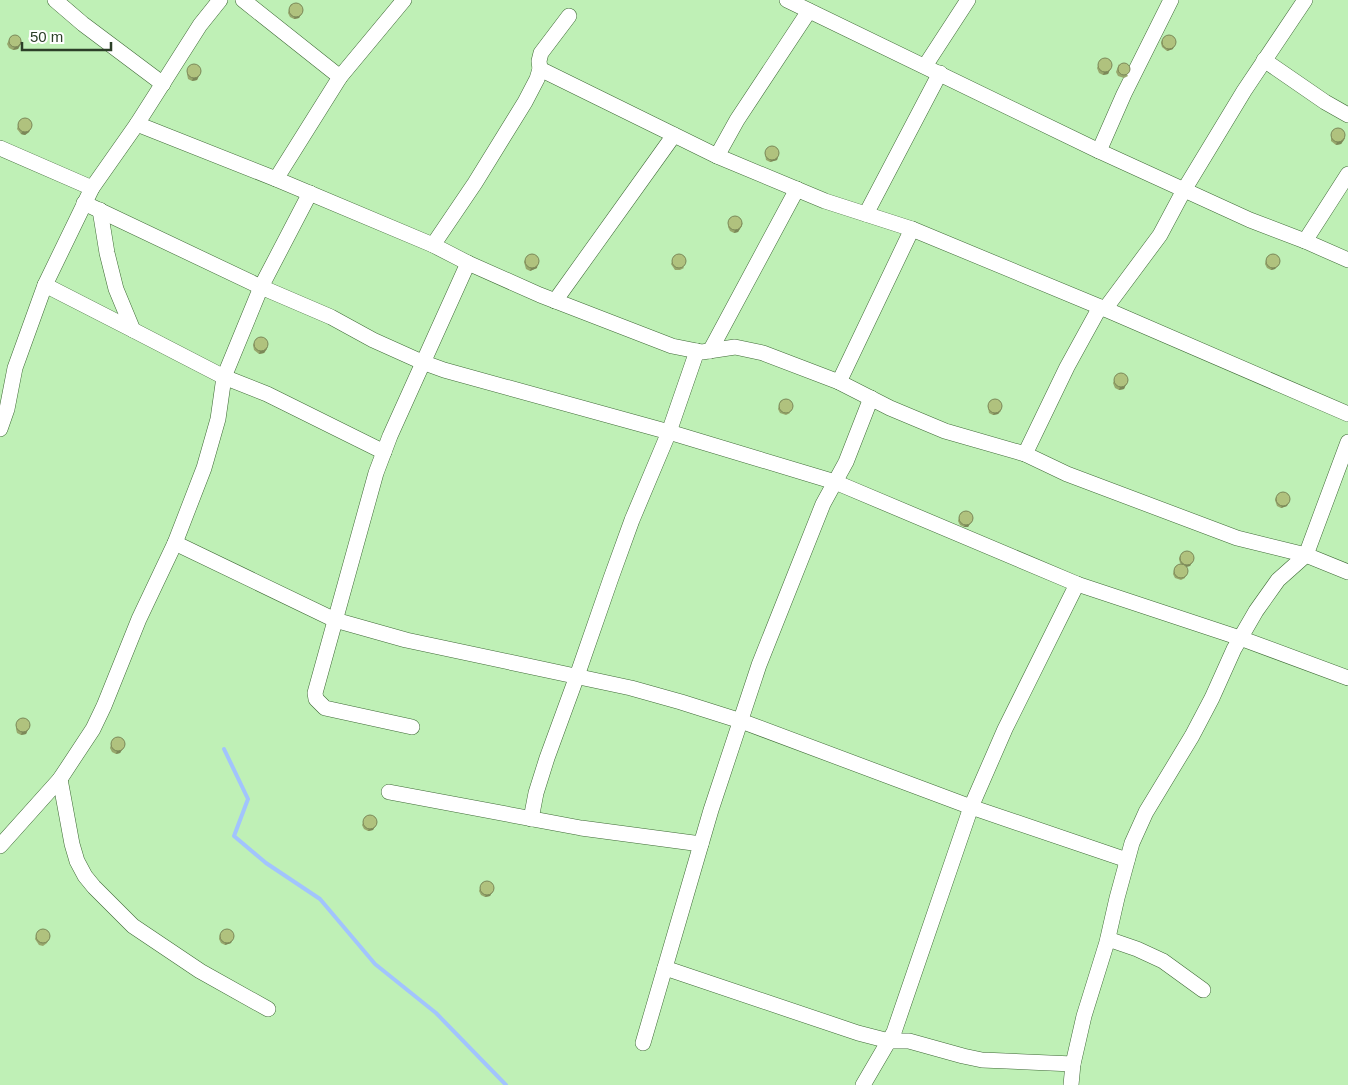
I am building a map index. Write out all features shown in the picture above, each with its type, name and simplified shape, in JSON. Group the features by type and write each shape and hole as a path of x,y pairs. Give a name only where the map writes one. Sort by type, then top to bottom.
{"street":[{"path":"55,0 83,24 163,84"},
{"path":"0,429 7,409 15,368 45,285 84,203 200,25 220,0"},
{"path":"242,0 340,77"},
{"path":"276,179 340,77 404,0"},
{"path":"788,0 1099,151 1250,220 1348,260"},
{"path":"925,66 968,0"},
{"path":"1099,151 1124,94 1171,0"},
{"path":"1025,454 1067,367 1103,308 1160,235 1184,190 1264,60 1305,0"},
{"path":"717,156 737,120 809,11"},
{"path":"433,245 502,142 537,79 541,53 569,16"},
{"path":"1264,60 1325,102 1348,115"},
{"path":"540,69 717,156 825,201 912,229 1103,308 1348,414"},
{"path":"866,214 940,73"},
{"path":"137,124 276,179 433,245 555,301 672,346 704,351 735,347 763,353 839,382 945,431 1025,454 1067,474 1237,538 1306,555 1348,572"},
{"path":"555,301 674,135"},
{"path":"0,148 92,188"},
{"path":"1305,241 1348,174"},
{"path":"531,818 536,793 547,758 632,520 669,432 704,351 797,188"},
{"path":"0,846 60,779 93,729 104,706 139,619 175,543 204,468 218,419 224,377 261,287 310,193"},
{"path":"84,203 261,287 331,317 373,340 422,362 462,375 669,432 835,482 1077,584 1240,638 1348,678"},
{"path":"100,210 107,253 116,288 133,330"},
{"path":"839,382 912,229"},
{"path":"412,728 325,708 316,699 315,693 376,473 422,362 468,262"},
{"path":"45,285 175,350 224,377 267,394 384,452"},
{"path":"643,1043 701,844 759,665 823,504 846,462 871,398"},
{"path":"1073,1084 1073,1064 1084,1016 1108,939 1132,843 1146,812 1192,736 1234,649 1256,610 1278,580 1306,555 1348,442"},
{"path":"175,543 336,620 406,640 631,688 681,702 742,721 971,807 1127,860"},
{"path":"863,1085 889,1041 901,1011 971,807 1005,729 1077,584"},
{"path":"60,779 72,844 77,860 85,876 94,887 133,926 200,971 268,1009"},
{"path":"389,792 581,828 701,844"},
{"path":"1108,939 1156,957 1203,990"},
{"path":"665,968 858,1033 889,1041 909,1041 982,1060 1073,1064"}],"building":[{"path":"296,3 301,5 303,10 301,15 296,17 291,15 289,10 291,5"},
{"path":"17,35 20,36 20,46 13,47 10,46 9,39 10,36"},
{"path":"1169,35 1174,37 1176,42 1174,47 1169,49 1164,47 1162,42 1164,37"},
{"path":"1105,58 1110,60 1112,65 1110,70 1105,72 1100,70 1098,65 1100,60"},
{"path":"1126,63 1129,64 1129,74 1122,75 1119,74 1118,67 1119,64"},
{"path":"194,64 199,66 201,71 199,76 194,78 189,76 187,71 189,66"},
{"path":"25,118 30,120 32,125 30,130 25,132 20,130 18,125 20,120"},
{"path":"1338,128 1343,130 1345,135 1343,140 1338,142 1333,140 1331,135 1333,130"},
{"path":"772,146 777,148 779,153 777,158 772,160 767,158 765,153 767,148"},
{"path":"735,216 740,218 742,223 740,228 735,230 730,228 728,223 730,218"},
{"path":"532,254 537,256 539,261 537,266 532,268 527,266 525,261 527,256"},
{"path":"679,254 684,256 686,261 684,266 679,268 674,266 672,261 674,256"},
{"path":"1273,254 1278,256 1280,261 1278,266 1273,268 1268,266 1266,261 1268,256"},
{"path":"261,337 266,339 268,344 266,349 261,351 256,349 254,344 256,339"},
{"path":"1121,373 1126,375 1128,380 1126,385 1121,387 1116,385 1114,380 1116,375"},
{"path":"786,399 791,401 793,406 791,411 786,413 781,411 779,406 781,401"},
{"path":"995,399 1000,401 1002,406 1000,411 995,413 990,411 988,406 990,401"},
{"path":"1283,492 1288,494 1290,499 1288,504 1283,506 1278,504 1276,499 1278,494"},
{"path":"966,511 971,513 973,518 971,523 966,525 961,523 959,518 961,513"},
{"path":"1187,551 1192,553 1194,558 1192,563 1187,565 1182,563 1180,558 1182,553"},
{"path":"1181,564 1186,566 1188,571 1186,576 1181,578 1176,576 1174,571 1176,566"},
{"path":"23,718 28,720 30,725 28,730 23,732 18,730 16,725 18,720"},
{"path":"118,737 123,739 125,744 123,749 118,751 113,749 111,744 113,739"},
{"path":"370,815 375,817 377,822 375,827 370,829 365,827 363,822 365,817"},
{"path":"487,881 492,883 494,888 492,893 487,895 482,893 480,888 482,883"},
{"path":"43,929 48,931 50,936 48,941 43,943 38,941 36,936 38,931"},
{"path":"227,929 232,931 234,936 232,941 227,943 222,941 220,936 222,931"}],"waterway":[{"path":"224,749 248,799 234,836 266,863 320,899 375,964 436,1013 506,1085"}]}
